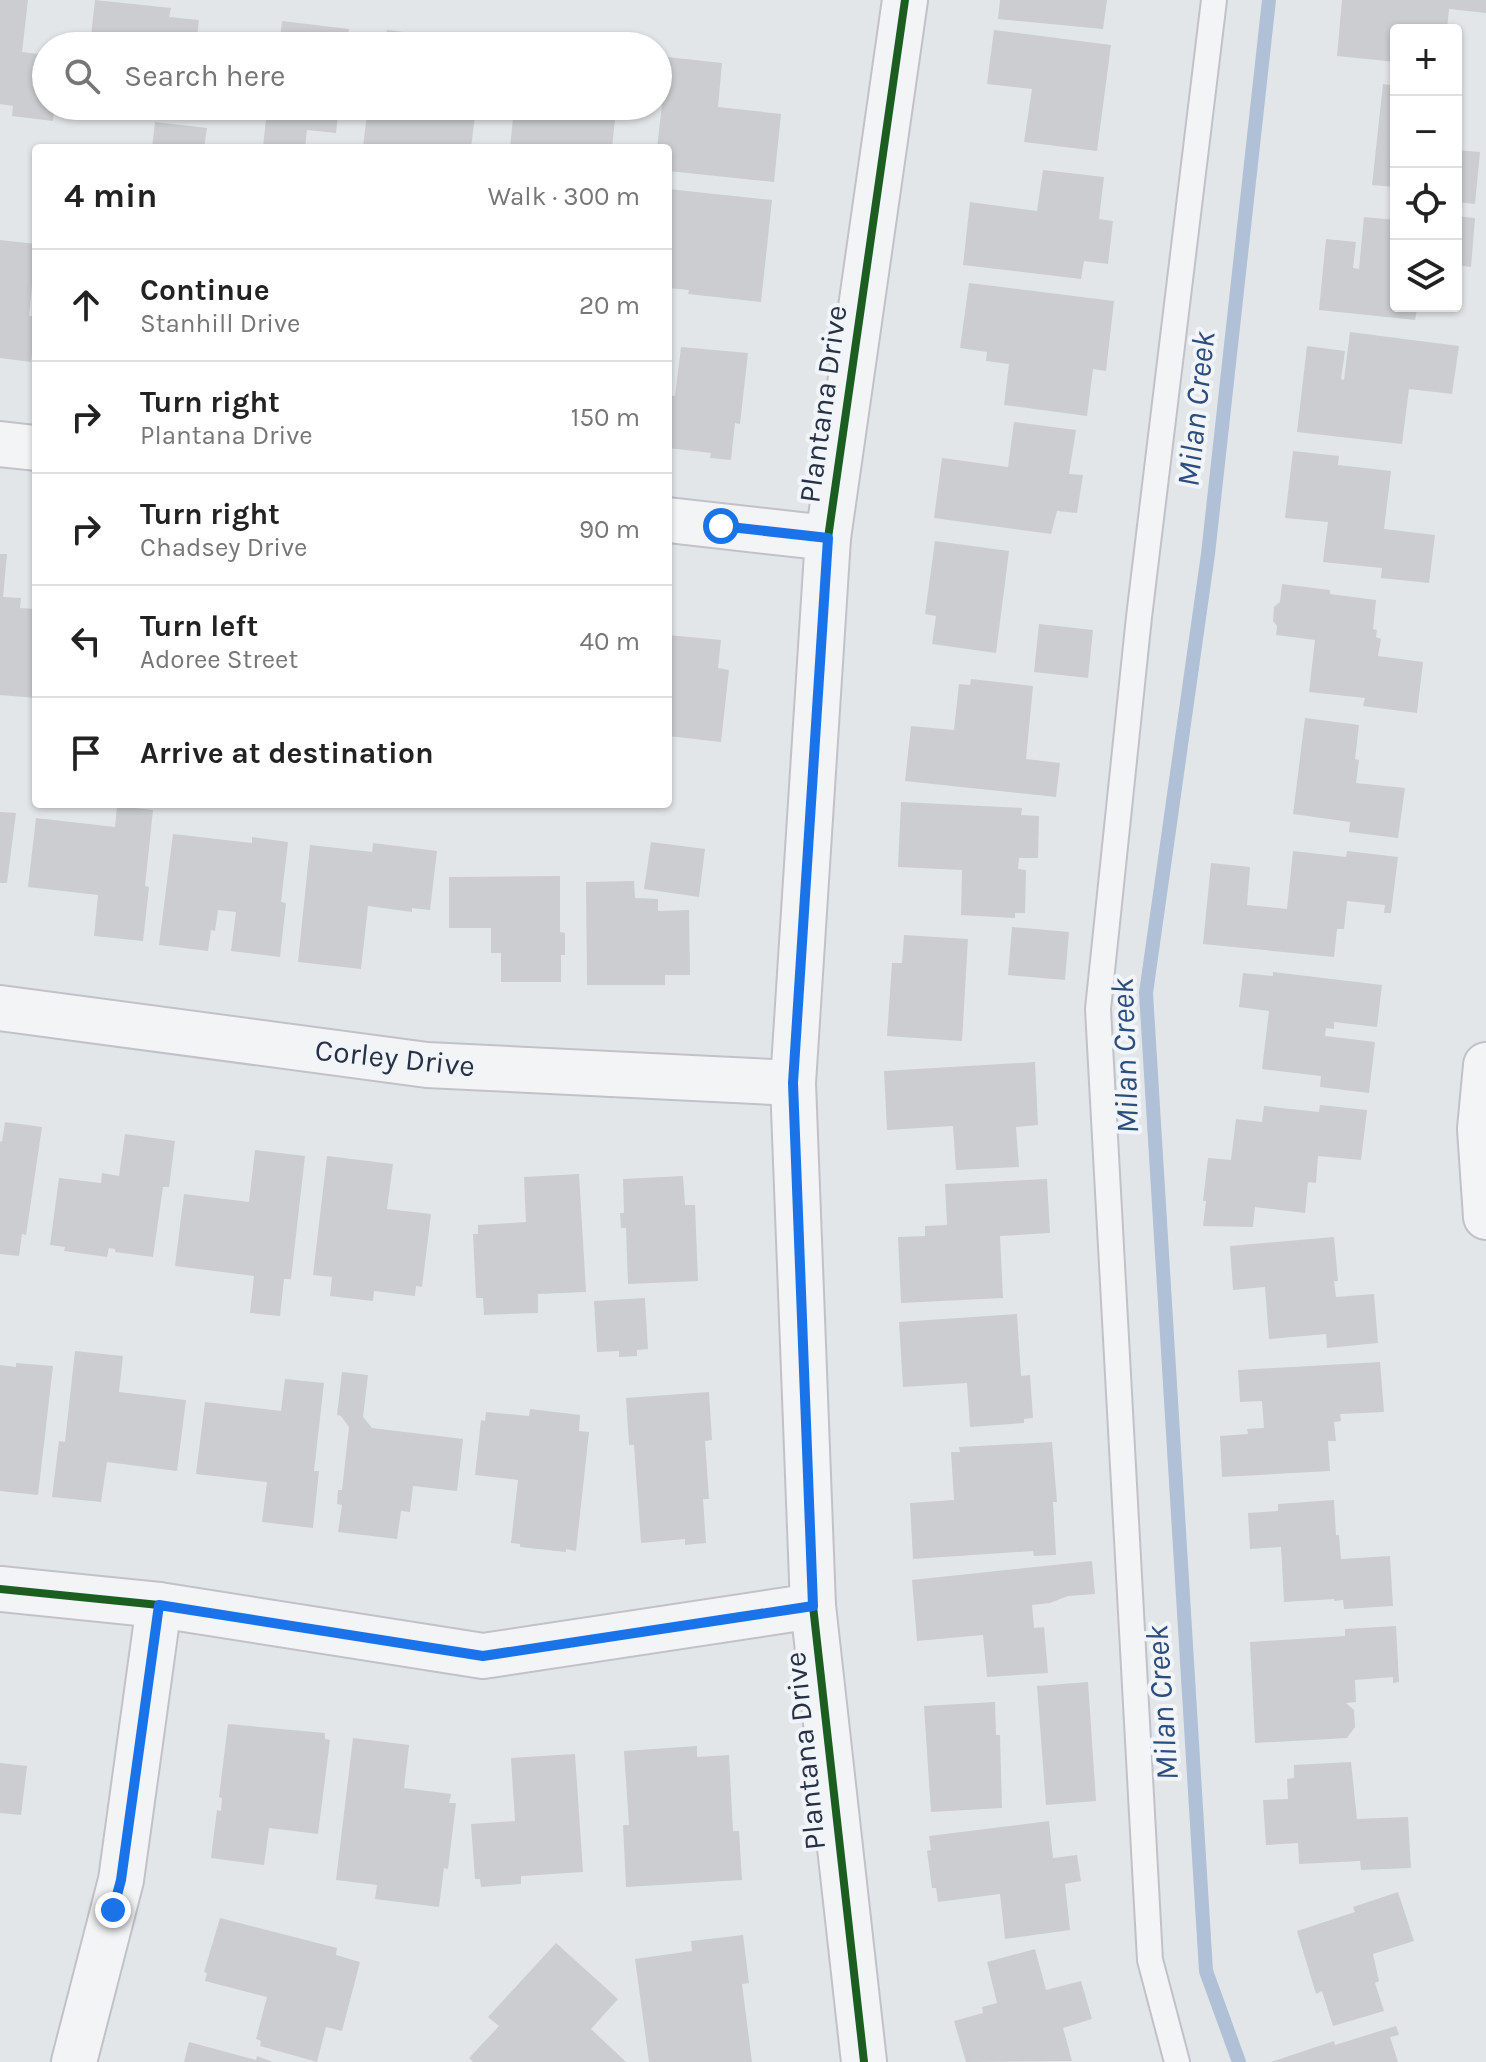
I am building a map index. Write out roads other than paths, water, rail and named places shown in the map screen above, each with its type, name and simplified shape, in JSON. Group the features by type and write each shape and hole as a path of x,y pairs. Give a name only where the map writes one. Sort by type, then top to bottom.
{"street":[{"name":"Plantana Drive","path":"864,2062 813,1606 793,1083 828,538 905,0"},
{"path":"0,444 32,448"},
{"path":"672,520 828,538"},
{"name":"Corley Drive","path":"0,1008 427,1065 793,1083"},
{"path":"1486,1065 1480,1129 1486,1217"},
{"path":"0,1589 159,1605 483,1656 813,1606"},
{"path":"74,2062 121,1880 159,1605"}],"lane":[{"path":"1177,2062 1150,1960 1098,1009 1145,570 1214,0"}],"waterway":[{"name":"Milan Creek","path":"1239,2062 1206,1971 1146,993 1208,554 1269,0"}]}
